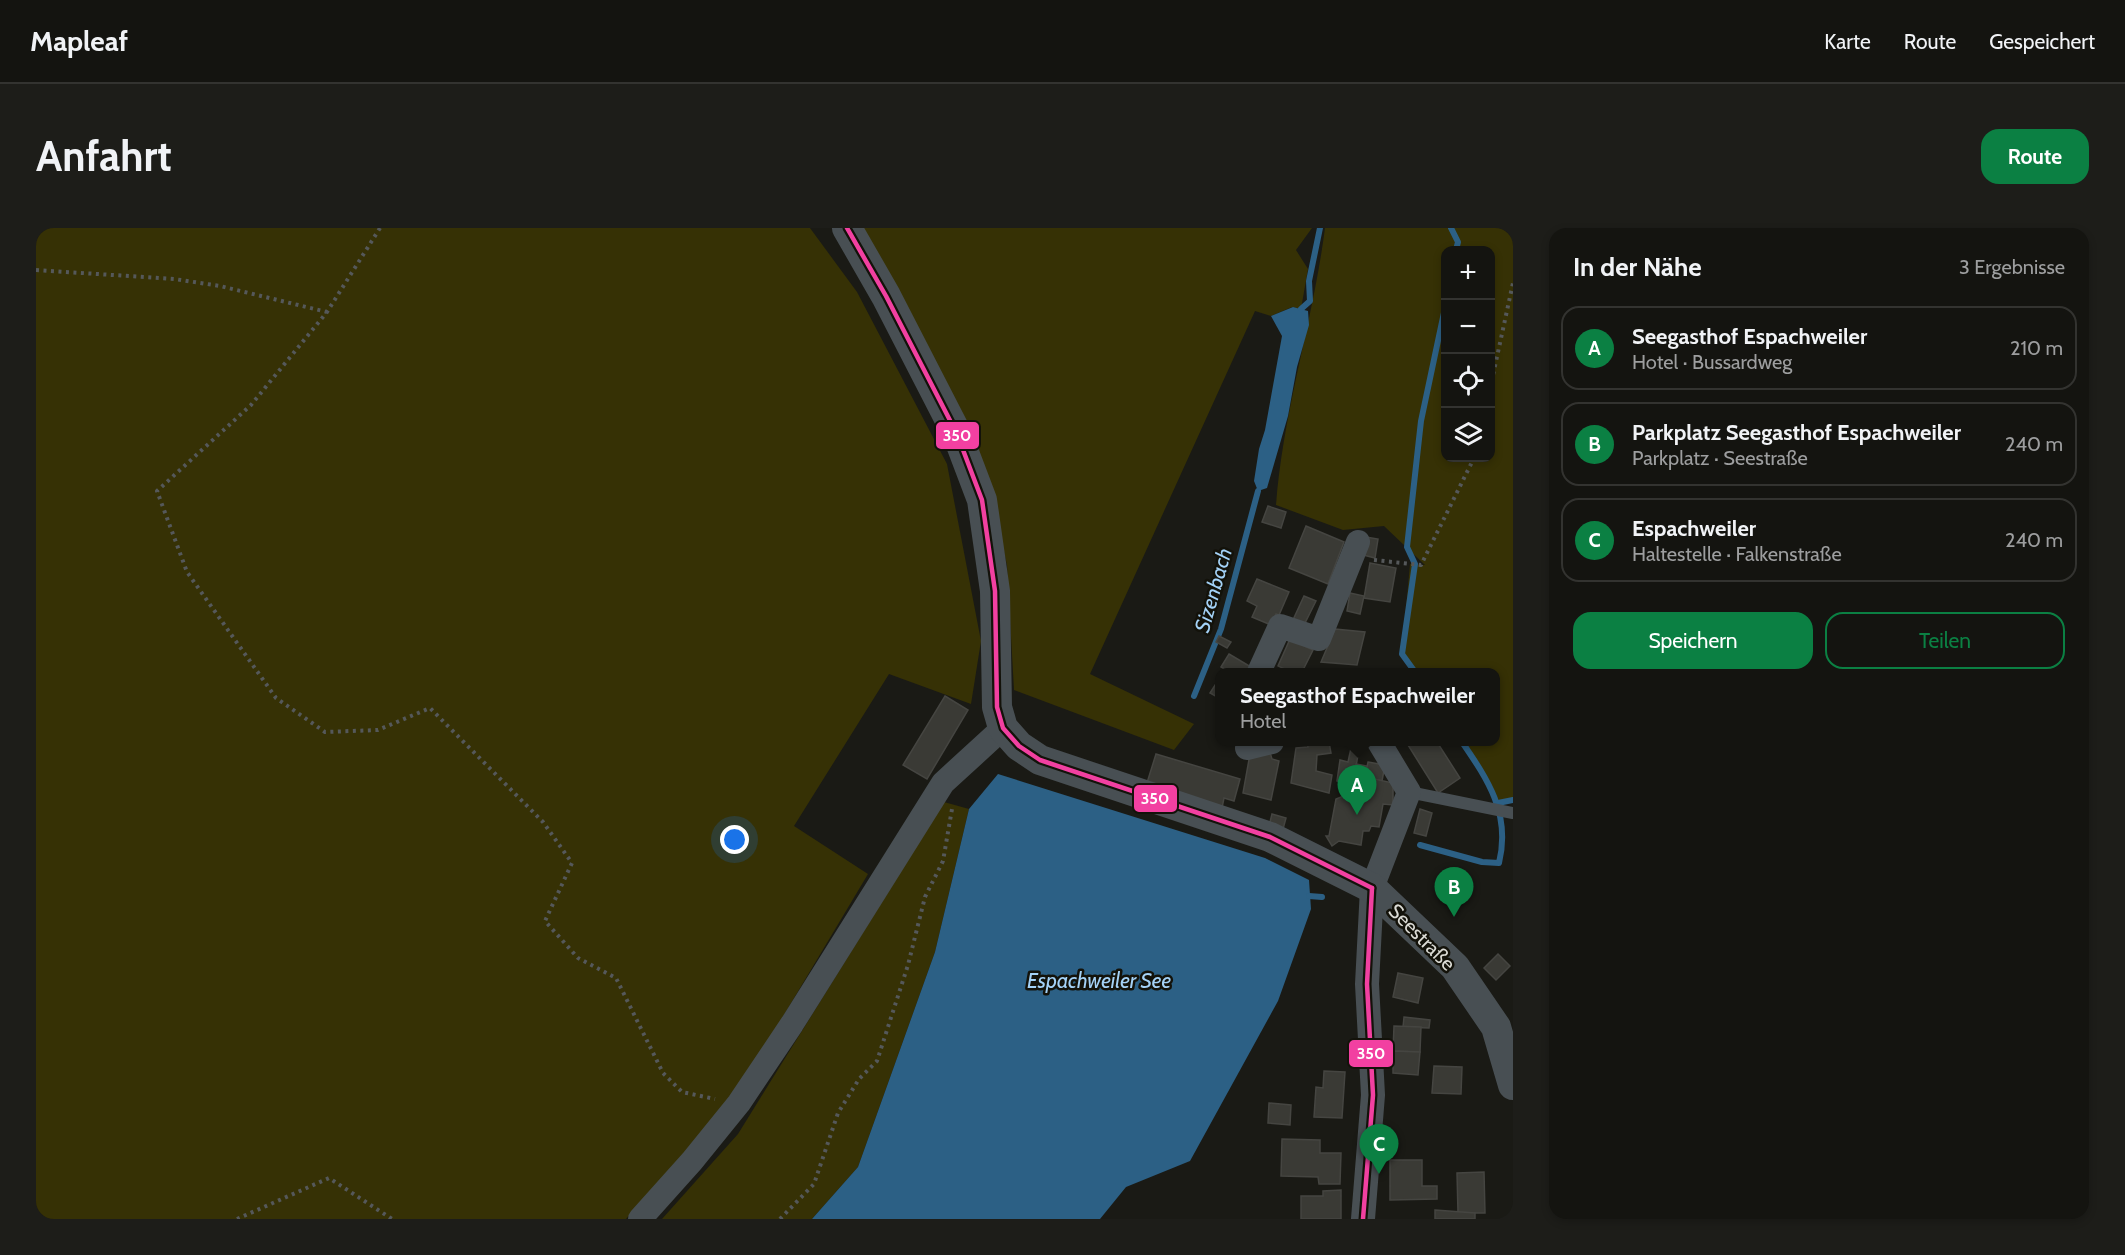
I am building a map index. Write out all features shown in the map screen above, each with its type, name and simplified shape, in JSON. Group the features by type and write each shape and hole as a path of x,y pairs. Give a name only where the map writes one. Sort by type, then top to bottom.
{"street":[{"path":"640,1219 692,1161 739,1103 792,1024 943,783 1003,728 997,707 995,591 982,500 957,434 886,296 847,228"},
{"path":"1261,668 1280,626 1319,639 1355,550"},
{"name":"Seestraße","path":"1003,728 1019,746 1040,760 1270,837 1372,888 1455,967 1504,1024 1513,1085"},
{"path":"1247,748 1254,746"},
{"path":"1363,1219 1373,1095 1367,984 1372,888 1409,792 1382,746"}],"lane":[{"path":"1409,792 1509,812"}],"path":[{"path":"380,228 327,312 251,405 157,491 187,572 276,698 325,732 378,730 430,708 543,822 572,862 545,921 578,958 616,978 663,1073 682,1092 739,1103"},
{"path":"36,270 174,279 220,286 327,312"},
{"path":"1495,370 1513,283"},
{"path":"1355,550 1421,565 1472,462"},
{"path":"780,1219 814,1184 838,1113 859,1079 877,1061 908,965 925,897 943,861 953,813 943,783"},
{"path":"237,1219 329,1178 392,1219"}],"shaded area":[{"path":"36,228 810,228 857,292 947,464 981,641 971,704 889,674 794,826 868,874 738,1092 626,1219 36,1219"},
{"path":"860,228 1312,228 1296,250 1308,269 1301,309 1292,307 1271,316 1255,311 1090,674 1194,724 1174,750 1014,690 1007,565 989,484"},
{"path":"1325,228 1513,228 1513,801 1497,804 1482,771 1465,746 1500,746 1500,668 1412,668 1402,654 1410,564 1425,565 1384,526 1343,530 1276,505 1291,401 1320,263"},
{"path":"944,802 969,809 935,952 858,1167 812,1219 662,1219 738,1134"}],"water":[{"path":"1293,307 1308,311 1309,325 1297,367 1288,416 1267,488 1258,491 1254,481 1282,336 1271,316"},
{"name":"Espachweiler See","path":"998,774 1265,858 1309,880 1311,909 1278,1001 1190,1161 1126,1187 1100,1219 812,1219 858,1167 935,952 969,809"}],"building":[{"path":"1268,506 1286,512 1281,528 1262,522"},
{"path":"1306,526 1344,542 1328,584 1289,568"},
{"path":"1366,537 1378,539 1375,558 1363,555"},
{"path":"1370,563 1396,568 1390,602 1364,598"},
{"path":"1257,579 1289,592 1279,615 1276,614 1271,625 1252,617 1257,606 1247,601"},
{"path":"1350,593 1364,596 1360,614 1347,611"},
{"path":"1304,596 1316,601 1304,625 1293,620"},
{"path":"1335,629 1365,632 1357,665 1321,662"},
{"path":"1219,636 1231,642 1227,648 1216,642"},
{"path":"1290,639 1313,650 1304,668 1278,666"},
{"path":"1229,654 1251,667 1223,668 1221,667"},
{"path":"1215,685 1215,696 1210,693"},
{"path":"945,696 968,710 927,779 903,765"},
{"path":"1330,746 1331,753 1317,755 1316,771 1332,775 1329,793 1291,783 1296,748"},
{"path":"1409,746 1440,746 1460,778 1438,793"},
{"path":"1351,748 1359,749 1353,784 1337,781 1340,760 1348,762"},
{"path":"1269,749 1272,759 1279,761 1271,800 1243,793 1250,754"},
{"path":"1156,754 1240,779 1234,801 1224,798 1222,808 1146,786"},
{"path":"1368,762 1385,765 1382,781 1365,777"},
{"path":"1356,764 1367,766 1365,777 1393,783 1393,805 1383,804 1379,827 1371,826 1369,831 1363,831 1361,845 1339,841 1332,846 1326,836 1329,836 1336,799 1351,793"},
{"path":"1420,809 1432,813 1426,836 1414,833"},
{"path":"1272,814 1286,818 1283,829 1269,826"},
{"path":"1498,954 1510,966 1496,980 1484,968"},
{"path":"1398,973 1423,978 1418,1003 1393,997"},
{"path":"1404,1017 1430,1020 1429,1028 1403,1027"},
{"path":"1394,1026 1421,1027 1420,1052 1393,1051"},
{"path":"1393,1051 1420,1052 1418,1075 1393,1073"},
{"path":"1434,1066 1462,1067 1461,1094 1432,1093"},
{"path":"1324,1071 1345,1072 1342,1118 1314,1117 1316,1087 1323,1088"},
{"path":"1269,1103 1291,1105 1290,1125 1268,1123"},
{"path":"1282,1139 1320,1140 1320,1153 1341,1153 1340,1184 1319,1184 1318,1177 1281,1176"},
{"path":"1390,1160 1422,1160 1422,1186 1437,1186 1437,1199 1390,1200"},
{"path":"1484,1172 1485,1213 1458,1213 1457,1173"},
{"path":"1341,1190 1341,1219 1301,1219 1301,1196 1323,1196 1323,1191"},
{"path":"1435,1210 1475,1213 1475,1219 1435,1219"}],"waterway":[{"name":"Sizenbach","path":"1301,309 1310,301 1309,281 1320,228"},
{"path":"1451,228 1458,242 1457,246"},
{"path":"1412,668 1402,654 1415,564 1407,547 1421,421 1441,327"},
{"name":"Sizenbach","path":"1194,696 1221,629 1258,491"},
{"path":"1420,845 1482,862 1499,863 1502,829 1495,798 1465,746"},
{"path":"1498,803 1513,800"},
{"path":"1309,896 1322,897"}],"transit line":[{"name":"350","path":"847,228 886,296 957,434 982,500 995,591 997,707 1003,728 1019,746 1040,760 1270,837 1372,888"},
{"name":"350","path":"1363,1219 1373,1095 1367,984 1372,888"}],"place":[{"name":"Seegasthof Espachweiler","path":"1357,815"},
{"name":"Parkplatz Seegasthof Espachweiler","path":"1454,917"},
{"name":"Espachweiler","path":"1379,1174"}]}
